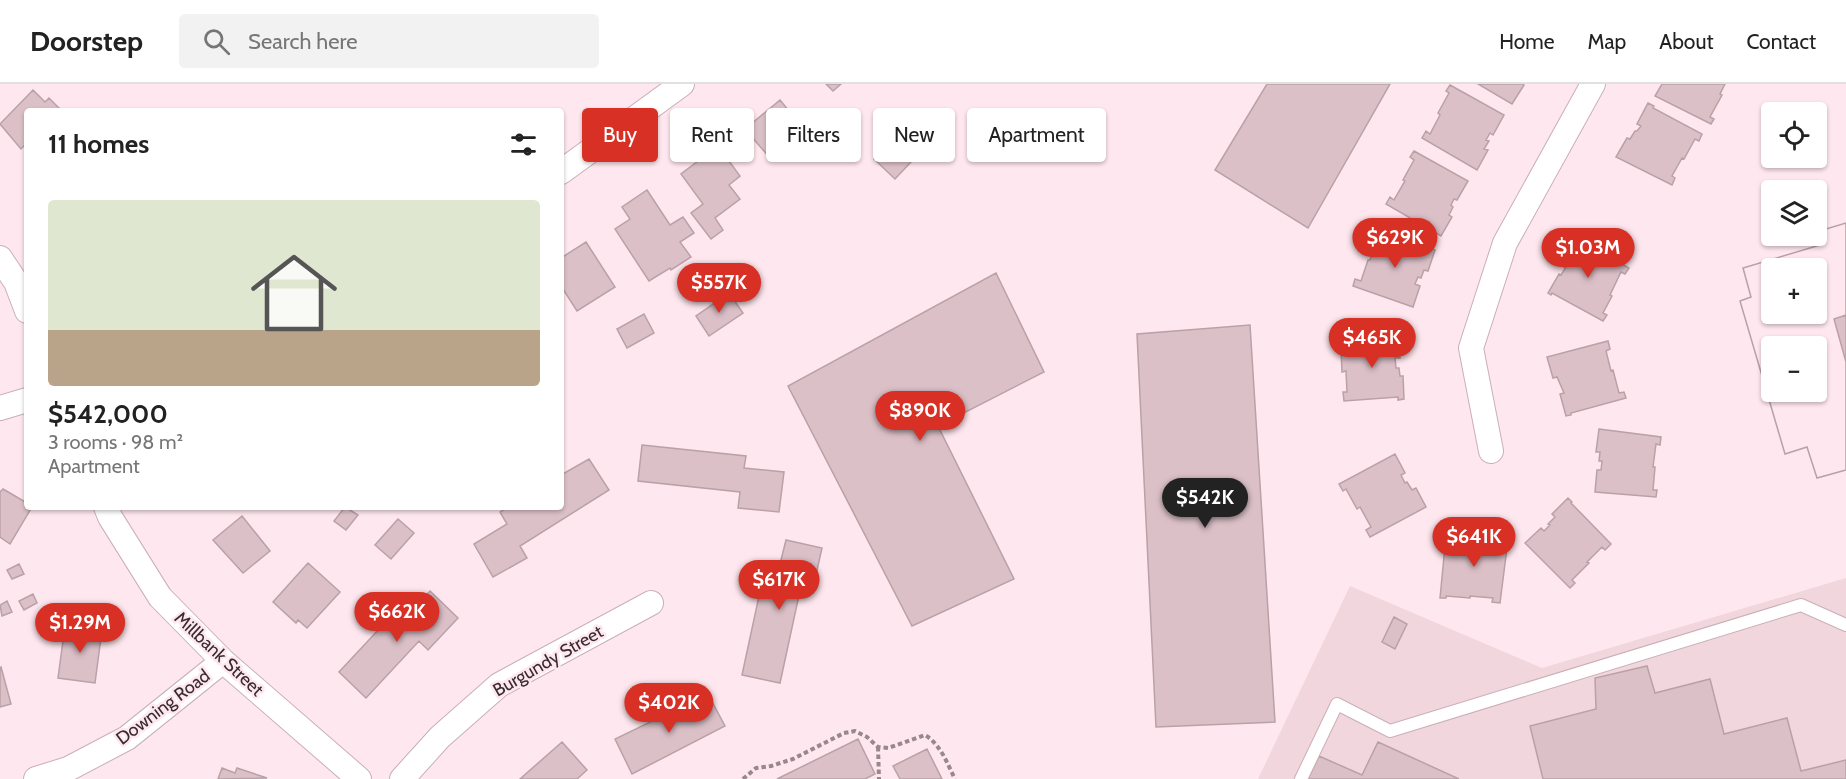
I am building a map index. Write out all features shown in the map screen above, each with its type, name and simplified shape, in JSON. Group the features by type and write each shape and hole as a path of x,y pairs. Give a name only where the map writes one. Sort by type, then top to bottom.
{"street":[{"path":"564,170 682,84"},
{"path":"1491,451 1471,348 1505,243 1593,84"},
{"path":"0,258 16,282 24,303"},
{"path":"0,408 24,401"},
{"name":"Millbank Street","path":"107,510 160,597 223,661 359,779"},
{"name":"Burgundy Street","path":"402,779 440,737 499,685 651,603"},
{"name":"Downing Road","path":"36,779 68,769 127,738 223,661"}],"lane":[{"path":"1301,779 1337,704 1390,731 1801,605 1846,626"}],"path":[{"path":"743,779 756,768 793,759 844,733 855,731 867,737 878,747 888,748 925,735 932,739 941,750 955,779"},
{"path":"878,747 879,779"}],"shaded area":[{"path":"1846,578 1846,779 1258,779 1350,586 1542,668"}],"building":[{"path":"826,84 841,84 833,91"},
{"path":"1267,84 1390,84 1308,228 1215,170"},
{"path":"1478,84 1523,84 1524,85 1512,104"},
{"path":"1662,84 1725,84 1720,94 1722,95 1710,117 1714,119 1711,124 1655,96"},
{"path":"1450,85 1504,115 1493,135 1490,133 1486,140 1489,141 1484,149 1488,150 1477,170 1422,138 1426,131 1430,134 1449,93 1446,91"},
{"path":"33,90 45,102 49,98 59,108 24,108 24,146 21,149 0,124"},
{"path":"780,100 787,108 770,108"},
{"path":"1648,103 1654,106 1653,108 1702,134 1699,141 1695,139 1684,159 1682,158 1672,176 1675,178 1672,185 1616,157 1627,138 1630,139 1641,126 1637,124"},
{"path":"766,112 766,153 754,139 754,122"},
{"path":"1414,151 1468,181 1457,200 1454,199 1451,205 1453,207 1449,215 1452,217 1441,236 1386,204 1390,197 1394,200 1405,181 1403,180 1414,160 1410,157"},
{"path":"697,162 730,162 740,176 729,185 740,199 715,218 723,230 711,239 691,213 703,204 681,174"},
{"path":"877,162 911,162 895,179"},
{"path":"647,190 670,225 683,217 694,233 680,242 691,257 649,281 615,229 630,219 622,207"},
{"path":"1846,223 1846,315 1834,319 1846,362 1846,470 1817,478 1807,447 1785,454 1770,402 1827,402 1827,336 1761,336 1761,372 1740,301 1751,297 1743,268 1761,263 1761,324 1827,324 1827,258 1776,258 1817,246 1827,246 1827,229"},
{"path":"1846,223 1846,470 1817,478 1807,447 1785,454 1770,402 1827,402 1827,336 1761,336 1761,372 1740,301 1751,297 1743,268 1761,263 1761,324 1827,324 1827,258 1776,258 1817,246 1827,246 1827,229"},
{"path":"1375,230 1435,250 1428,271 1424,270 1421,278 1418,277 1415,284 1420,286 1413,307 1353,286 1355,279 1361,281 1368,260 1370,260 1377,239 1372,237"},
{"path":"1575,238 1629,268 1625,274 1621,272 1603,313 1607,315 1603,321 1552,293 1551,295 1548,293 1566,267 1564,267 1568,258 1565,256"},
{"path":"586,242 615,287 577,311 564,291 564,256"},
{"path":"996,273 1044,372 938,426 1014,579 912,626 788,386"},
{"path":"729,293 743,313 709,336 696,316"},
{"path":"644,314 654,333 627,348 617,329"},
{"path":"1250,325 1275,722 1156,727 1137,334"},
{"path":"1399,338 1400,358 1395,358 1396,368 1399,368 1400,376 1403,376 1404,399 1398,400 1398,397 1344,401 1343,392 1347,392 1346,371 1342,372 1341,348 1337,348 1337,341"},
{"path":"1608,341 1610,349 1606,351 1611,371 1613,370 1619,393 1624,392 1626,398 1566,416 1560,394 1564,393 1557,377 1553,378 1547,357"},
{"path":"1599,429 1661,437 1660,445 1656,444 1653,467 1655,467 1653,490 1657,490 1656,497 1595,492 1597,470 1601,470 1602,461 1599,461 1600,452 1596,452"},
{"path":"642,445 746,456 744,468 784,472 779,512 738,508 740,492 638,481"},
{"path":"1395,454 1405,473 1401,475 1405,483 1407,482 1412,490 1416,488 1426,507 1370,537 1366,530 1371,527 1360,507 1357,509 1346,489 1343,491 1339,484"},
{"path":"589,459 609,490 520,546 527,558 493,577 474,544 507,524 500,512 503,510 564,510 564,473"},
{"path":"3,489 24,501 24,510 30,510 10,544 0,537 0,492"},
{"path":"1568,498 1611,544 1605,550 1602,547 1587,562 1589,563 1572,580 1575,583 1570,588 1525,543 1541,528 1544,531 1550,525 1548,524 1555,517 1552,514"},
{"path":"343,510 350,510 358,515 346,530 334,521"},
{"path":"242,516 270,551 243,573 213,540"},
{"path":"398,519 414,533 391,559 375,545"},
{"path":"1446,536 1470,538 1469,542 1476,543 1476,541 1486,541 1487,538 1508,540 1500,603 1492,602 1493,598 1470,596 1470,598 1446,596 1446,598 1440,598"},
{"path":"786,540 822,548 813,588 801,586 780,683 742,675 764,573 777,576"},
{"path":"308,563 340,592 307,628 298,620 296,623 273,602"},
{"path":"19,564 24,574 12,579 7,570"},
{"path":"430,591 458,618 428,650 419,641 366,698 339,672 395,612 403,620"},
{"path":"33,594 37,603 24,610 19,601"},
{"path":"7,601 12,612 2,616 0,605"},
{"path":"1394,617 1407,624 1395,649 1382,642"},
{"path":"65,626 102,630 95,683 58,678"},
{"path":"1647,666 1655,693 1710,679 1724,734 1787,718 1801,771 1846,760 1846,779 1543,779 1530,726 1596,709 1595,678"},
{"path":"0,668 11,704 0,707"},
{"path":"708,694 725,726 632,774 615,739"},
{"path":"858,739 875,774 865,779 777,779"},
{"path":"562,742 587,770 577,779 520,779"},
{"path":"1378,742 1459,779 1308,779 1319,756 1362,775"},
{"path":"927,749 942,779 900,779 893,766"},
{"path":"222,768 235,773 237,768 267,778 218,779"}]}
